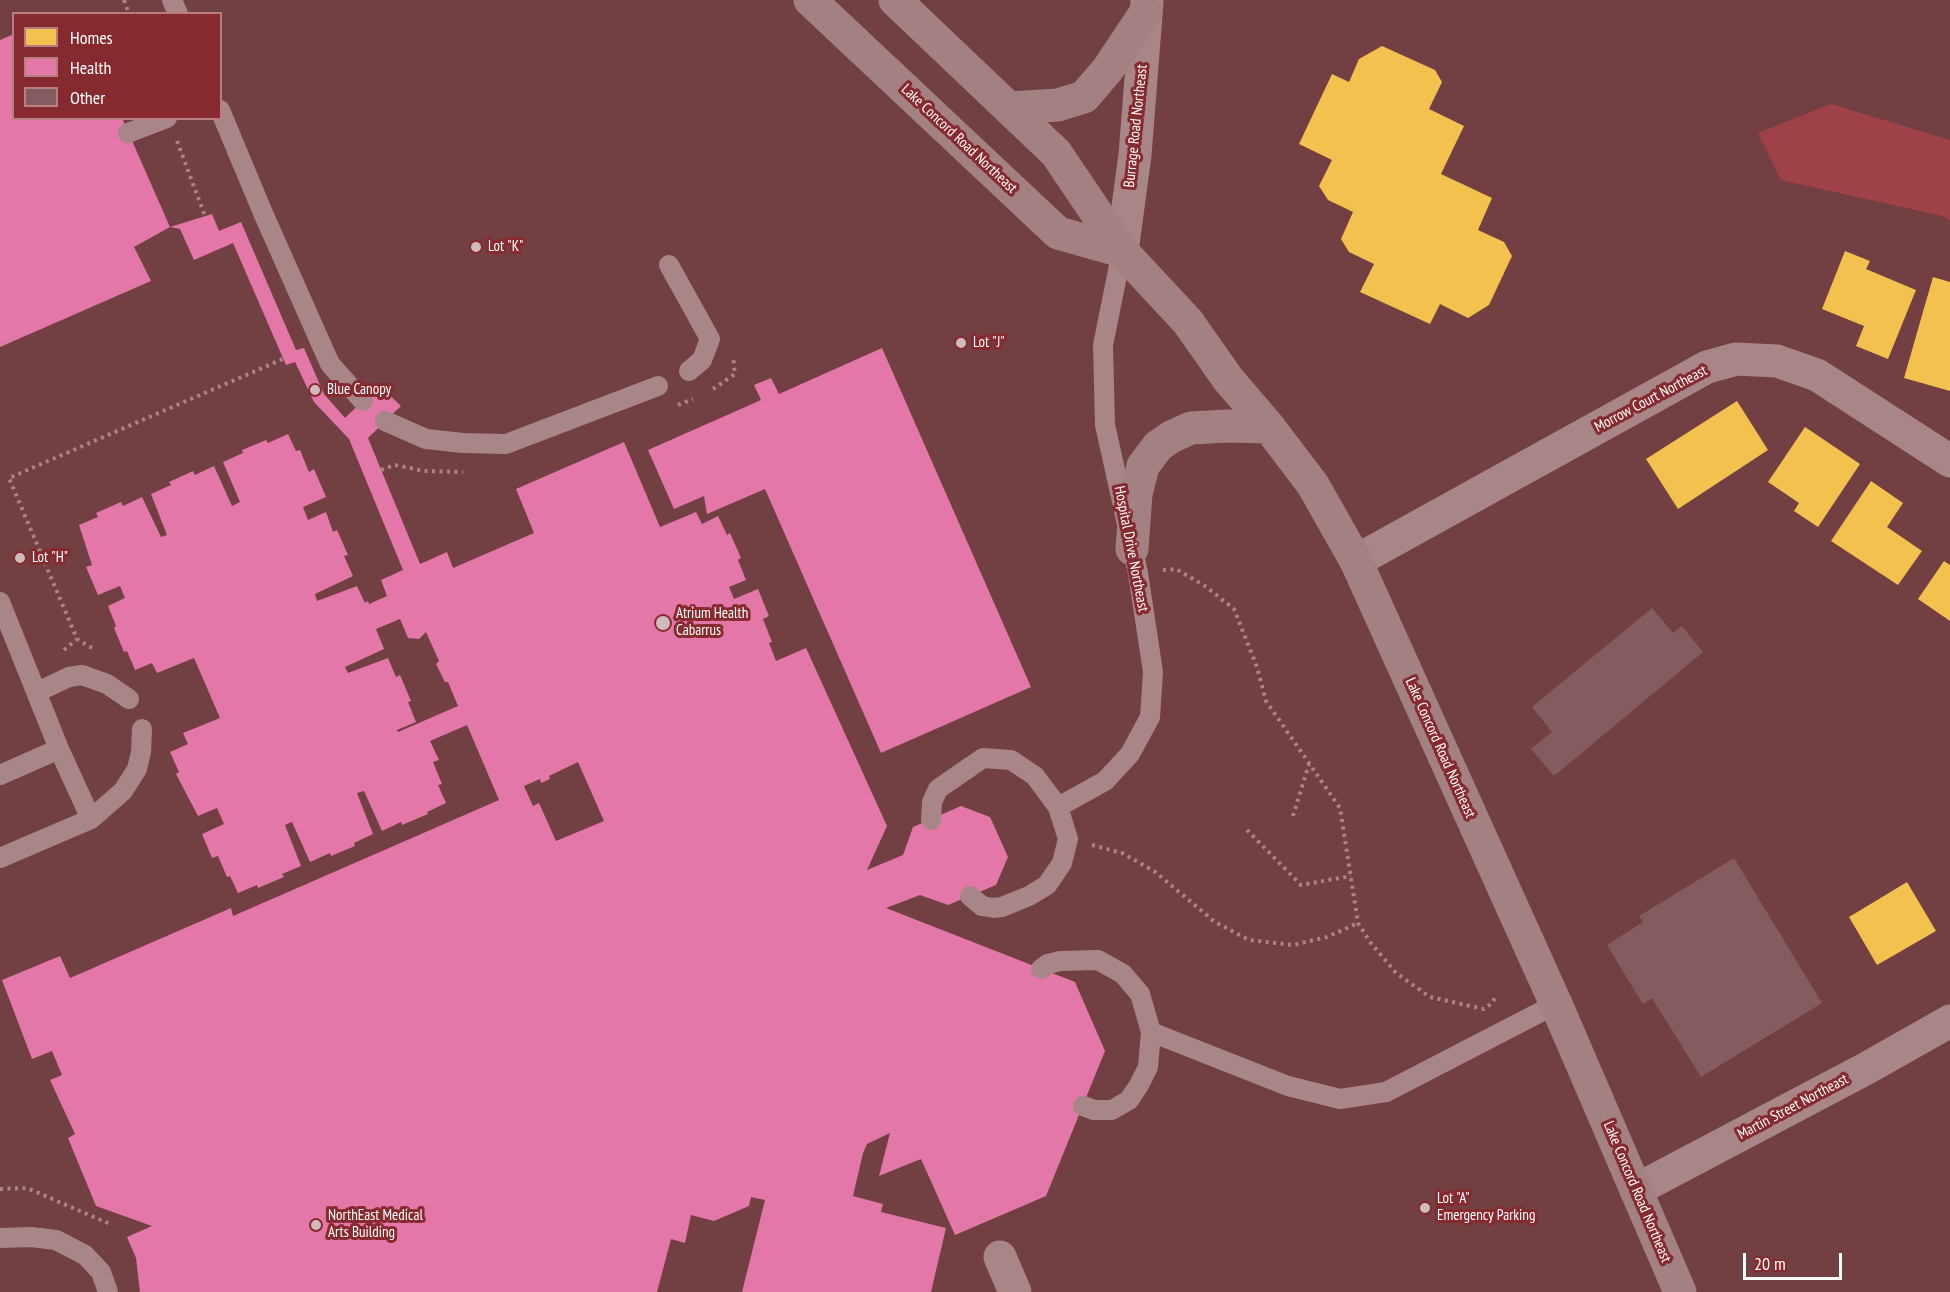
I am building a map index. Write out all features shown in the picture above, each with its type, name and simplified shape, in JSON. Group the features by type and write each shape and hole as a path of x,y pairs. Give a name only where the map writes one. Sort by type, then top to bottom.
{"main road":[{"name":"Lake Concord Road Northeast","path":"810,0 1058,232 1122,251"},
{"name":"Lake Concord Road Northeast","path":"895,0 1056,153 1122,251 1188,322 1228,379 1269,427 1313,485 1356,561 1556,1004 1680,1292"},
{"path":"1009,108 1058,105 1084,98 1108,69 1147,6"},
{"path":"1135,561 1136,494 1143,466 1158,446 1191,428 1269,427"}],"street":[{"name":"Burrage Road Northeast","path":"1122,251 1135,155 1147,6"},
{"name":"Morrow Court Northeast","path":"1356,561 1707,367 1736,359 1777,361 1817,375 1950,460"},
{"name":"Martin Street Northeast","path":"1636,1190 1856,1074 1950,1021"},
{"path":"1000,1257 1015,1292"}],"lane":[{"path":"222,115 330,364 363,401"},
{"path":"128,133 162,120"},
{"name":"Hospital Drive Northeast","path":"1058,807 1105,781 1130,754 1150,717 1153,672 1135,561 1105,424 1103,345 1122,251"},
{"path":"669,265 710,339 702,360 689,371"},
{"path":"385,421 426,439 506,444 658,386"},
{"path":"0,602 59,748 91,819"},
{"path":"37,692 69,677 82,675 107,684 129,699"},
{"path":"0,858 91,819 123,791 137,769 141,752 142,729"},
{"path":"0,775 59,748"},
{"path":"931,820 932,802 938,789 983,758 1011,760 1035,776 1058,807 1068,839 1062,863 1052,879 1040,890 1010,904 994,908 982,906 970,896"},
{"path":"1041,969 1048,964 1060,961 1098,960 1123,974 1140,994 1151,1032 1148,1067 1140,1085 1129,1100 1112,1110 1094,1110 1083,1106"},
{"path":"1151,1032 1288,1086 1340,1099 1386,1092 1556,1004"},
{"path":"0,1238 31,1237 56,1240 85,1255 101,1272 108,1292"}],"path":[{"path":"177,140 205,216"},
{"path":"77,639 9,478 283,359"},
{"path":"1135,561 1176,569 1205,586 1234,609 1257,667 1266,701 1340,808 1358,923 1370,942 1396,973 1430,998 1484,1010 1497,995"},
{"path":"1293,816 1309,764"},
{"path":"1246,830 1301,885 1351,876"},
{"path":"1068,839 1122,853 1154,871 1215,922 1249,940 1293,945 1327,937 1358,923"},
{"path":"0,1189 27,1188 110,1224"}],"shaded area":[{"path":"1831,104 1950,140 1950,221 1943,216 1781,180 1758,133"}],"building: Homes":[{"path":"1382,46 1435,70 1442,82 1429,109 1464,126 1441,174 1492,198 1478,230 1504,242 1512,256 1489,305 1468,318 1440,304 1430,324 1360,292 1374,264 1349,252 1341,239 1353,212 1328,200 1319,186 1332,160 1299,144 1332,74 1349,82 1359,59"},
{"path":"1845,251 1870,261 1866,269 1916,290 1888,359 1856,346 1864,326 1822,309"},
{"path":"1933,277 1950,282 1950,391 1904,378"},
{"path":"1737,401 1768,450 1678,509 1646,459"},
{"path":"1805,427 1860,464 1818,527 1794,511 1799,503 1768,482"},
{"path":"1871,481 1903,503 1887,527 1922,551 1898,585 1831,541"},
{"path":"1944,561 1950,565 1950,621 1918,599"},
{"path":"1907,882 1936,931 1877,965 1849,917"}],"building: Health":[{"path":"12,35 12,120 123,120 170,227 134,247 151,281 0,347 0,40"},
{"path":"212,214 219,231 241,222 296,350 304,348 324,394 345,418 379,385 401,406 368,438 420,564 447,552 453,568 534,533 516,489 624,442 660,527 696,512 702,524 718,516 727,535 730,533 741,558 738,560 746,580 729,587 734,599 758,589 769,616 763,619 776,661 806,648 887,826 867,870 903,855 913,827 961,806 990,817 1008,857 996,885 948,905 920,895 886,908 1075,982 1105,1051 1046,1196 955,1235 921,1159 879,1176 890,1133 867,1144 853,1196 883,1204 881,1212 946,1228 931,1292 742,1292 765,1200 751,1197 749,1206 714,1221 691,1215 685,1243 671,1239 657,1292 140,1292 136,1258 127,1237 152,1226 96,1206 68,1138 75,1134 50,1080 62,1075 52,1051 32,1059 2,980 60,956 70,978 231,908 233,916 499,800 467,725 430,741 439,760 433,762 442,784 438,785 446,803 427,812 428,814 402,825 401,822 382,831 364,791 357,793 373,834 354,843 355,846 310,862 292,822 285,825 301,866 282,874 284,877 258,888 257,885 238,893 230,876 227,877 218,856 212,858 202,834 224,824 217,808 198,816 176,774 179,772 170,752 188,744 183,733 220,718 194,658 157,673 152,663 135,670 127,651 124,652 108,606 125,598 120,586 98,595 86,567 92,565 79,525 98,517 96,513 121,502 123,506 142,497 161,537 167,535 151,494 171,485 169,482 193,471 195,475 214,466 232,506 240,502 223,462 243,453 242,450 266,440 268,443 288,434 296,451 300,450 309,472 314,469 326,497 303,507 308,520 326,512 333,532 337,530 348,555 344,556 353,576 315,594 317,601 357,586 365,603 368,601 369,604 387,596 381,580 403,570 349,439 314,402 295,362 286,365 233,243 194,260 180,229 170,227","holes":["400,619 408,638 419,639 426,632 439,661 436,664 445,682 448,682 458,706 398,732 397,730 416,722 408,702 411,701 400,675 396,677 388,658 348,673 345,667 384,649 376,629","578,762 604,821 556,841 539,803 533,806 524,786 540,779 541,783 550,779 549,776"]},
{"path":"882,348 1031,687 881,753 765,489 707,514 704,496 674,509 648,450 761,400 754,385 771,378 779,394"}],"building: Other":[{"path":"1652,608 1673,633 1682,626 1703,652 1554,776 1531,749 1552,732 1532,707"},
{"path":"1734,858 1822,1003 1701,1077 1652,998 1643,1004 1607,945 1643,922 1639,916"}],"place":[{"name":"Lot \"K\"","path":"476,247"},
{"name":"Lot \"J\"","path":"961,343"},
{"name":"Blue Canopy","path":"315,390"},
{"name":"Lot \"H\"","path":"20,558"},
{"name":"Atrium Health Cabarrus","path":"663,623"},
{"name":"Lot \"A\" Emergency Parking","path":"1425,1208"},
{"name":"NorthEast Medical Arts Building","path":"316,1225"}]}
